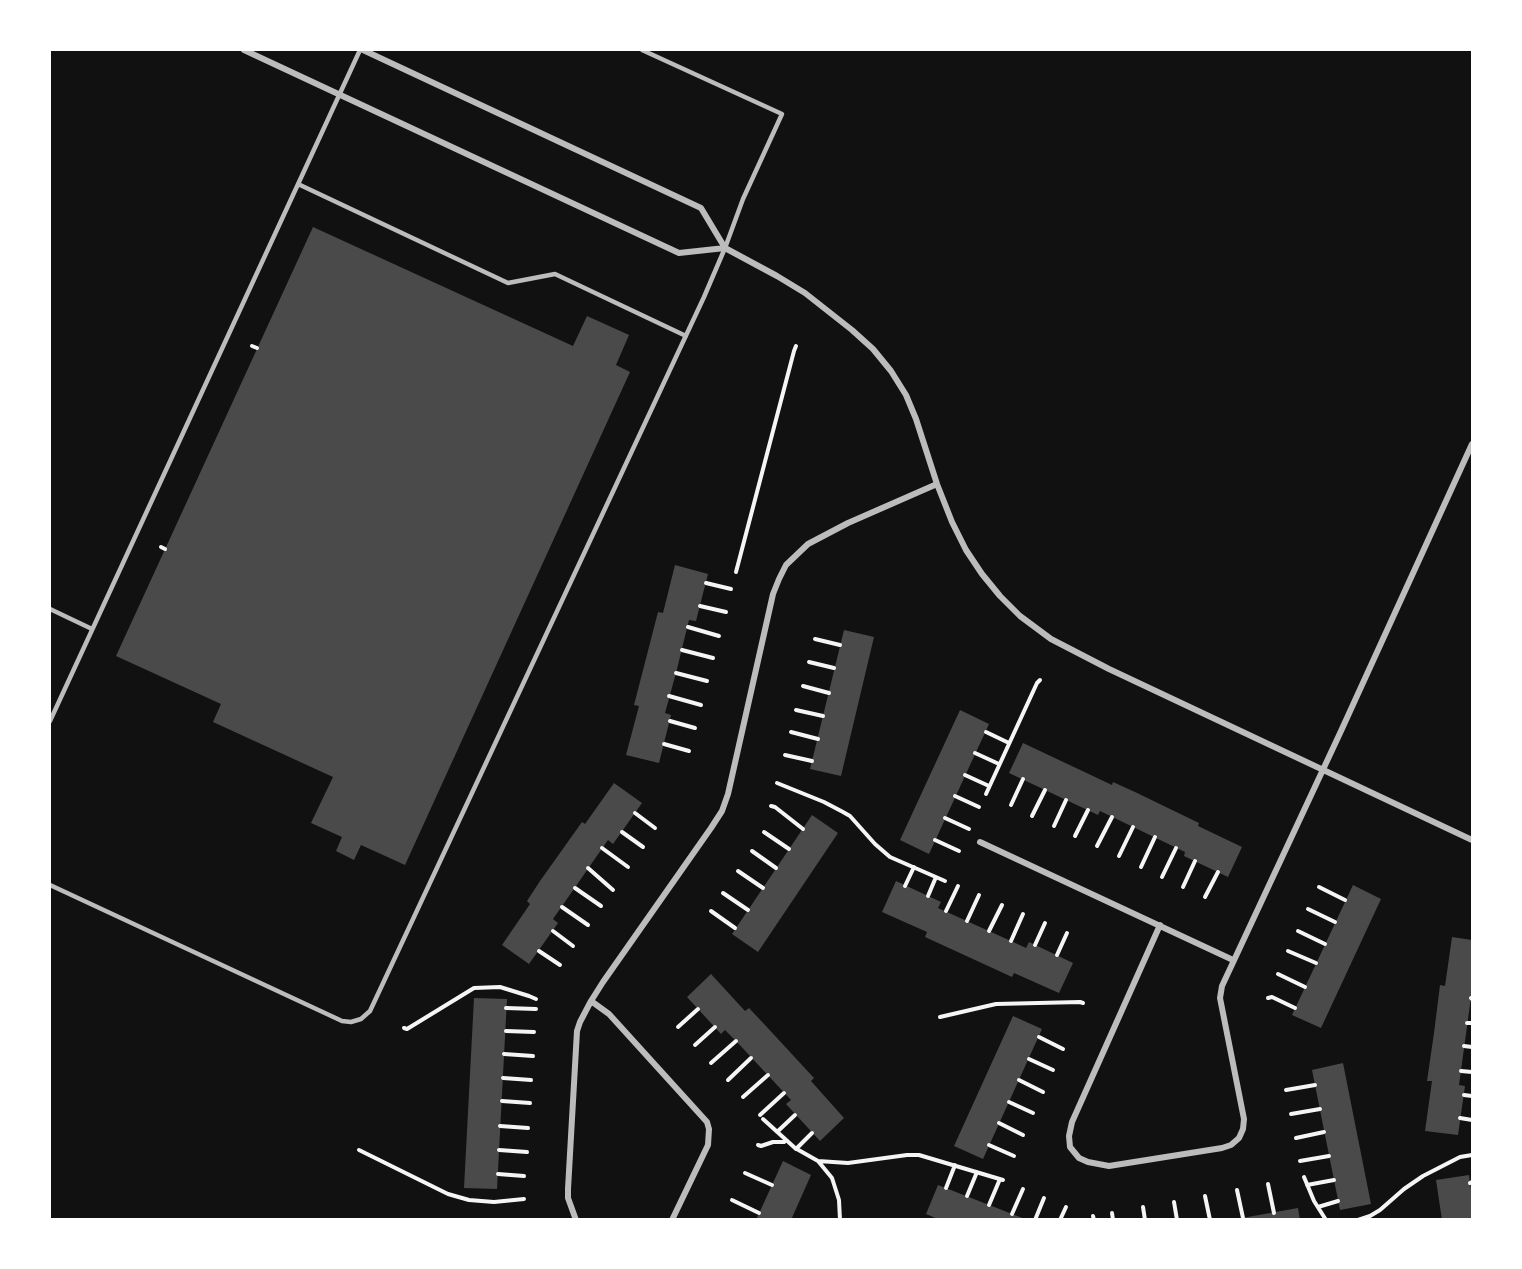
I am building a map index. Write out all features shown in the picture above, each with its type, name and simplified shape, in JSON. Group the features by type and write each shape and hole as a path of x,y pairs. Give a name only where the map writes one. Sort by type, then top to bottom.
{"street":[{"path":"244,50 679,253 725,248"},
{"path":"361,50 701,208 725,248 805,293 835,316 873,349 891,371 906,395 952,522 966,550 982,574 1020,616 1051,639 1077,654 1473,840"},
{"path":"1160,926 1072,1122 1068,1136 1070,1147 1079,1158 1088,1162 1109,1166 1222,1148 1231,1145 1239,1138 1244,1119 1220,998 1222,986 1473,444"},
{"path":"576,1220 568,1198 568,1189 577,1031 591,1001 722,811 728,794 773,594 779,579 786,565 808,544 889,504 937,484"},
{"path":"980,842 1233,960"},
{"path":"591,1001 609,1014 707,1122 708,1145 672,1220"}],"lane":[{"path":"50,721 339,93 361,50"},
{"path":"50,885 342,1021 351,1022 362,1019 370,1011 686,336 725,248 743,199 782,114 642,50"},
{"path":"298,184 508,282 555,274 686,336"},
{"path":"50,609 92,629"}],"path":[{"path":"736,572 796,346"},
{"path":"706,583 731,589"},
{"path":"700,606 726,612"},
{"path":"688,627 719,636"},
{"path":"815,639 840,645"},
{"path":"682,650 713,658"},
{"path":"809,662 834,668"},
{"path":"676,673 707,681"},
{"path":"986,794 1040,680"},
{"path":"803,686 829,693"},
{"path":"669,696 701,705"},
{"path":"796,710 823,716"},
{"path":"670,721 695,728"},
{"path":"790,732 818,739"},
{"path":"986,732 1009,743"},
{"path":"664,744 689,751"},
{"path":"975,753 1000,764"},
{"path":"785,755 812,761"},
{"path":"965,775 989,786"},
{"path":"1011,806 1023,779"},
{"path":"777,783 824,802 850,816 890,857 945,881"},
{"path":"1032,816 1045,790"},
{"path":"955,796 979,807"},
{"path":"1054,826 1066,800"},
{"path":"771,806 803,829"},
{"path":"1075,836 1088,810"},
{"path":"635,813 656,828"},
{"path":"1097,846 1112,817"},
{"path":"945,818 969,830"},
{"path":"1119,856 1133,827"},
{"path":"622,832 643,847"},
{"path":"764,832 789,849"},
{"path":"1141,867 1155,837"},
{"path":"935,840 959,852"},
{"path":"602,848 628,867"},
{"path":"1162,877 1176,848"},
{"path":"752,850 776,868"},
{"path":"1183,886 1195,861"},
{"path":"905,886 914,867"},
{"path":"588,868 613,890"},
{"path":"738,870 763,888"},
{"path":"1205,897 1218,872"},
{"path":"928,896 936,877"},
{"path":"946,911 958,886"},
{"path":"1319,887 1345,900"},
{"path":"575,888 601,906"},
{"path":"723,893 748,910"},
{"path":"967,921 979,895"},
{"path":"989,931 1002,905"},
{"path":"562,907 588,925"},
{"path":"1308,909 1335,922"},
{"path":"711,911 735,928"},
{"path":"1011,941 1023,914"},
{"path":"1035,945 1045,923"},
{"path":"553,931 573,946"},
{"path":"1298,931 1325,944"},
{"path":"1057,955 1067,933"},
{"path":"539,951 560,966"},
{"path":"1288,951 1316,963"},
{"path":"1278,974 1305,987"},
{"path":"404,1028 406,1029 474,988 500,987 536,999"},
{"path":"1268,998 1272,997 1295,1008"},
{"path":"940,1017 996,1004 1083,1003"},
{"path":"507,1008 536,1009"},
{"path":"678,1027 698,1009"},
{"path":"695,1045 714,1028"},
{"path":"506,1030 534,1032"},
{"path":"1039,1037 1062,1048"},
{"path":"711,1063 736,1041"},
{"path":"1464,1046 1473,1047"},
{"path":"504,1054 533,1056"},
{"path":"728,1080 752,1058"},
{"path":"1029,1059 1053,1070"},
{"path":"1461,1071 1473,1072"},
{"path":"743,1097 768,1075"},
{"path":"503,1078 531,1080"},
{"path":"1019,1080 1043,1092"},
{"path":"1286,1090 1315,1085"},
{"path":"784,1093 762,1117 796,1149 818,1161 832,1178 839,1200 840,1220"},
{"path":"1464,1095 1473,1096"},
{"path":"502,1101 530,1103"},
{"path":"1009,1102 1033,1113"},
{"path":"1291,1114 1320,1109"},
{"path":"777,1132 795,1114"},
{"path":"1460,1118 1473,1120"},
{"path":"999,1123 1023,1135"},
{"path":"500,1126 528,1128"},
{"path":"1296,1138 1324,1132"},
{"path":"796,1149 812,1133"},
{"path":"758,1145 782,1143 786,1140"},
{"path":"989,1145 1014,1156"},
{"path":"499,1149 527,1152"},
{"path":"359,1150 448,1194 469,1200 494,1202 524,1198"},
{"path":"818,1161 848,1163 919,1155 1002,1180 989,1205"},
{"path":"1358,1220 1380,1210 1423,1176 1461,1157 1473,1155"},
{"path":"1300,1161 1329,1156"},
{"path":"946,1188 955,1166"},
{"path":"746,1173 772,1185"},
{"path":"967,1196 977,1173"},
{"path":"498,1174 524,1176"},
{"path":"1304,1177 1326,1220"},
{"path":"1307,1185 1334,1180"},
{"path":"1268,1184 1274,1213"},
{"path":"1012,1214 1023,1189"},
{"path":"1237,1190 1243,1218"},
{"path":"1205,1196 1210,1220"},
{"path":"1035,1220 1044,1198"},
{"path":"732,1200 759,1213"},
{"path":"1318,1207 1338,1201"},
{"path":"1174,1202 1177,1220"},
{"path":"1060,1220 1066,1207"},
{"path":"1143,1207 1145,1220"},
{"path":"1112,1213 1113,1220"}],"building":[{"path":"313,227 573,346 587,316 629,335 616,365 630,372 405,865 361,845 354,860 336,851 342,837 311,823 333,777 213,722 221,704 116,656"},
{"path":"675,565 708,574 696,621 689,620 665,713 671,715 659,763 626,755 639,706 634,705 658,612 663,613"},
{"path":"844,630 874,637 841,776 810,769"},
{"path":"960,710 989,724 929,854 900,840"},
{"path":"1023,743 1112,785 1113,782 1135,792 1242,847 1228,877 1184,856 1185,852 1100,811 1098,815 1009,773"},
{"path":"614,783 642,803 613,844 608,840 553,919 558,923 529,964 502,945 530,904 527,901 540,881 582,822 585,824"},
{"path":"812,815 838,833 758,952 732,934"},
{"path":"896,881 941,902 938,908 1026,948 1029,942 1073,963 1059,993 1014,973 1012,977 925,937 927,932 882,912"},
{"path":"1353,885 1381,899 1321,1028 1292,1015"},
{"path":"1452,937 1472,940 1472,990 1459,1085 1465,1086 1458,1135 1425,1131 1432,1081 1427,1081 1440,985 1445,986"},
{"path":"711,974 745,1011 749,1008 814,1078 811,1081 844,1118 820,1141 786,1104 791,1100 725,1030 721,1034 687,997"},
{"path":"474,998 507,999 497,1189 464,1188"},
{"path":"1013,1016 1042,1029 983,1159 954,1146"},
{"path":"1343,1063 1371,1204 1340,1210 1312,1070"},
{"path":"783,1161 811,1175 791,1220 756,1220"},
{"path":"1469,1175 1472,1220 1442,1220 1436,1180"},
{"path":"938,1185 1025,1219 940,1220 926,1214"},
{"path":"1298,1208 1300,1220 1243,1220 1242,1218"}]}
